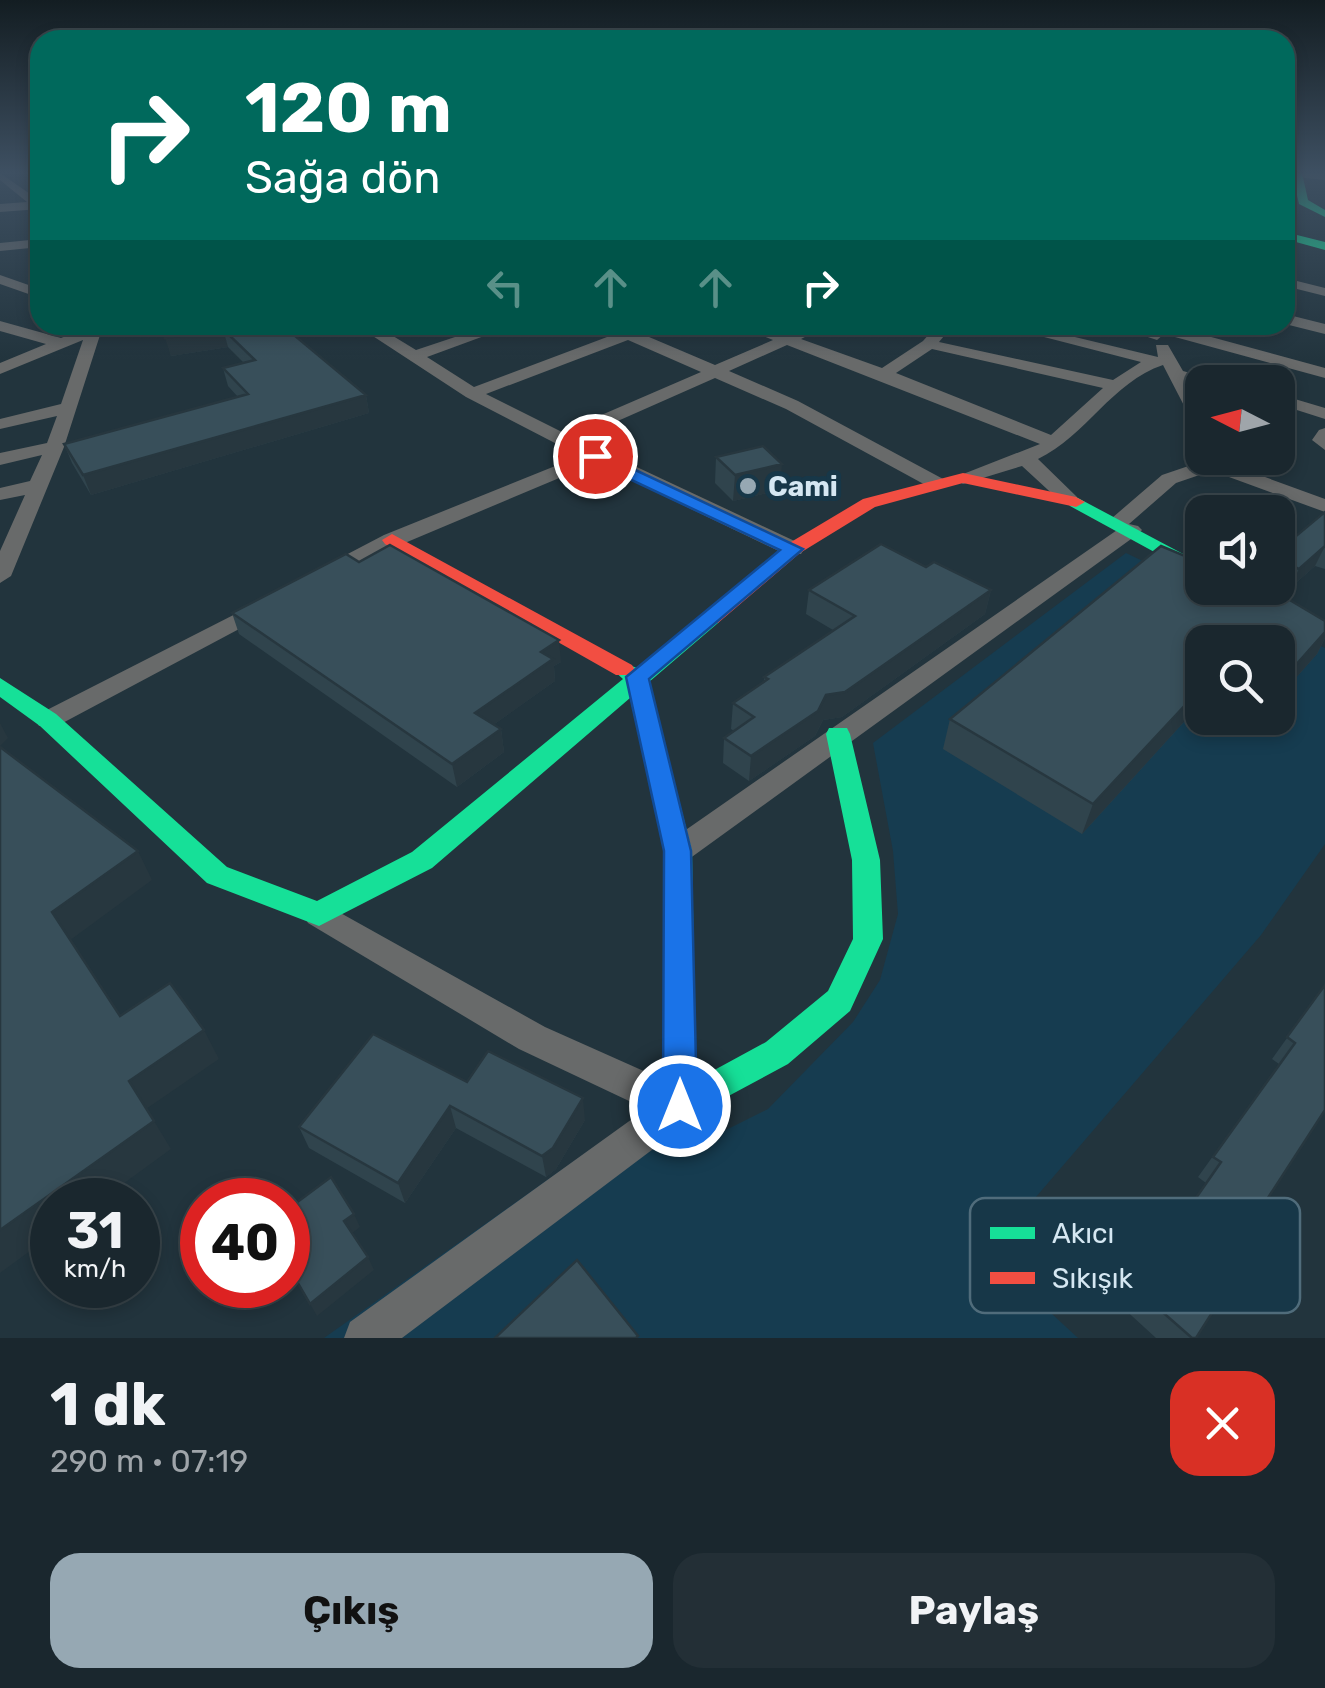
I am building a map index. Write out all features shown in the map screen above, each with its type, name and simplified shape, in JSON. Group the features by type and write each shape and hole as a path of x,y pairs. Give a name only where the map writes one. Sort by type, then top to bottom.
{"street":[{"path":"1295,238 1325,246"},
{"path":"0,247 30,244"},
{"path":"4,283 30,282"},
{"path":"4,283 30,291"},
{"path":"1295,284 1325,292"},
{"path":"1295,322 1325,329"},
{"path":"0,326 30,334"},
{"path":"32,335 64,344"},
{"path":"0,370 84,335"},
{"path":"0,576 96,335"},
{"path":"381,335 472,393 793,549"},
{"path":"416,356 477,335"},
{"path":"472,393 625,335"},
{"path":"630,335 792,404 938,484"},
{"path":"772,335 884,374 1054,443"},
{"path":"562,439 797,335"},
{"path":"884,374 937,335"},
{"path":"1046,335 1185,371"},
{"path":"1156,335 1167,365 1185,395"},
{"path":"1177,335 1325,373"},
{"path":"929,344 1118,386"},
{"path":"320,914 422,860 793,549 869,503 1025,458 1054,443 1118,386 1167,365"},
{"path":"1295,405 1325,414"},
{"path":"0,424 66,408"},
{"path":"1325,434 1325,444"},
{"path":"0,459 55,446"},
{"path":"48,720 392,540 595,456"},
{"path":"1025,458 1068,496 1185,562"},
{"path":"678,851 1125,526 1169,479 1185,473"},
{"path":"1241,475 1325,506"},
{"path":"963,478 1068,496"},
{"path":"0,494 37,486"},
{"path":"392,540 638,677 678,851 680,1106"},
{"path":"0,686 48,720 216,875 320,914 532,1038 680,1106"},
{"path":"366,1338 680,1106 777,1053 839,1000 868,939 866,860 838,734"}],"shaded area":[{"path":"1126,553 1185,581 1185,605 1235,605 1277,625 1185,625 1185,735 1295,735 1295,634 1325,648 1325,844 1261,935 1035,1198 970,1198 970,1313 1051,1313 1078,1338 324,1338 612,1134 678,1154 768,1109 853,1022 880,980 898,914 893,851 873,743"}],"building":[{"path":"229,335 294,335 366,395 83,475 64,444 248,394 223,368 255,360"},
{"path":"763,446 782,464 735,475 716,457"},
{"path":"1325,512 1325,546 1299,569 1295,567 1295,537"},
{"path":"881,544 926,567 934,562 991,590 845,692 826,695 818,711 751,756 724,738 754,717 733,703 768,679 764,677 855,616 809,590"},
{"path":"390,545 559,640 541,652 553,659 475,713 501,729 452,764 232,613 346,554 359,562"},
{"path":"1161,546 1185,556 1185,605 1295,603 1325,621 1325,632 1295,666 1295,625 1185,625 1185,705 1093,804 950,719"},
{"path":"0,747 138,851 52,912 120,1016 170,983 204,1030 129,1081 154,1121 73,1178 30,1178 30,1209 0,1230"},
{"path":"1325,985 1325,1110 1268,1198 1196,1198 1221,1162 1213,1157 1295,1043 1287,1037"},
{"path":"373,1034 467,1082 488,1051 583,1098 553,1148 542,1156 450,1106 398,1183 299,1127"},
{"path":"331,1177 354,1214 344,1221 368,1257 310,1304 310,1193"},
{"path":"577,1260 636,1338 495,1338"},
{"path":"1164,1313 1212,1313 1196,1338"}],"traffic: fast":[{"path":"1295,238 1325,246"},
{"path":"1076,502 1185,563"},
{"path":"0,686 48,720 217,875 319,914 422,860 711,618"},
{"path":"624,670 637,677 678,851 680,1106 777,1053 839,1001 868,939 866,860 838,734"}],"traffic: jam":[{"path":"711,618 793,549 869,503 963,478 1076,502"},
{"path":"392,540 624,670"}],"place":[{"name":"Cami","path":"748,486"}],"route":[{"path":"595,456 793,549 638,677 678,851 680,1106"}]}
